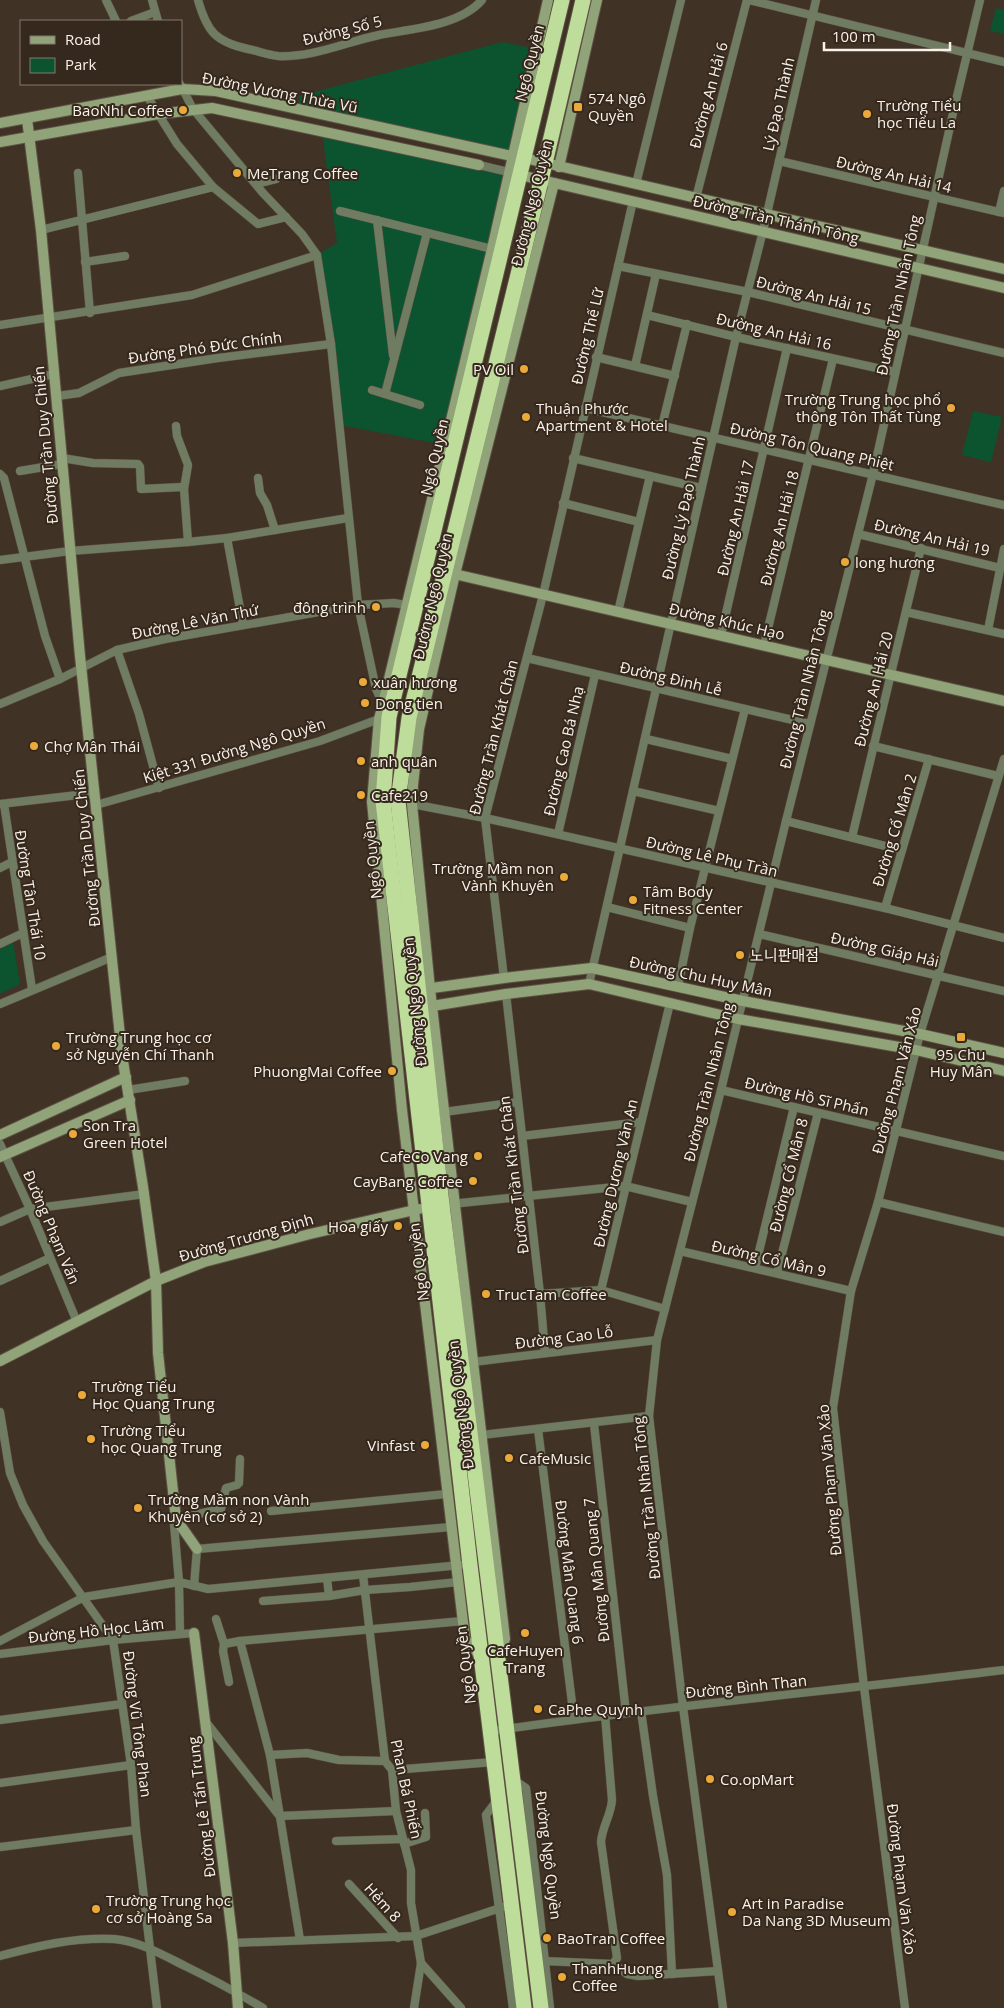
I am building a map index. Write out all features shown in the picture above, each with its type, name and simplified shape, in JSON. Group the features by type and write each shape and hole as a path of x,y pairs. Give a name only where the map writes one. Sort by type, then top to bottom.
{"highway":[{"name":"Ngô Quyền","path":"497,1658 442,1205 399,1012 383,801 384,713 514,173 562,0"},
{"name":"Ngô Quyền","path":"491,1731 482,1658 463,1565 442,1205 427,1006 398,801 409,718 449,573 548,182 583,0"},
{"name":"Đường Ngô Quyền","path":"497,1658 512,1779"},
{"path":"491,1731 499,1798 506,1906 524,2008"},
{"path":"512,1779 541,2008"}],"street":[{"path":"106,0 116,20"},
{"path":"152,0 158,20"},
{"name":"Đường Số 5","path":"198,0 202,16 212,33 230,45 278,56 306,54 369,37 449,21 472,10 482,0"},
{"name":"Đường Ngô Quyền","path":"518,157 548,0"},
{"name":"Đường Ngô Quyền","path":"552,165 597,0"},
{"path":"636,184 681,0"},
{"path":"748,0 1004,62"},
{"name":"Đường An Hải 6","path":"696,198 748,0"},
{"name":"Lý Đạo Thành","path":"766,213 816,0"},
{"name":"Đường Trần Nhân Tông","path":"723,2008 683,1706 649,1416 657,1340 721,1090 825,660 873,474 922,250 980,0"},
{"path":"134,20 155,12"},
{"path":"181,86 193,109 256,184 302,234 317,255 331,344 358,605 376,689 384,713"},
{"name":"Đường Vương Thừa Vũ","path":"0,123 147,96 181,86 216,91 552,165"},
{"path":"147,96 177,144 213,187 258,224 286,218"},
{"name":"Đường Vương Thừa Vũ","path":"0,142 158,114 212,108 514,173"},
{"name":"Đường Trần Duy Chiến","path":"27,119 41,230 81,670 122,1055 156,1280 158,1353 176,1519 197,1549"},
{"name":"Đường An Hải 14","path":"779,162 1001,213"},
{"name":"Đường Trần Thánh Tông","path":"552,165 1004,269"},
{"path":"78,172 90,313"},
{"name":"Đường Ngô Quyền","path":"384,713 406,605 492,250 514,173"},
{"name":"Đường Trần Thánh Tông","path":"514,173 1004,288"},
{"path":"256,184 276,178"},
{"path":"41,230 213,187"},
{"path":"1001,213 1004,191"},
{"name":"Đường Thế Lữ","path":"543,595 633,202"},
{"path":"340,211 492,250"},
{"name":"Đường Lý Đạo Thành","path":"589,984 646,739 701,488 766,213"},
{"path":"377,220 394,359"},
{"path":"385,394 427,233"},
{"path":"0,325 90,313 192,296 317,255"},
{"path":"86,262 125,256"},
{"name":"Đường An Hải 15","path":"618,266 748,292 904,331 1004,353"},
{"path":"635,366 656,274"},
{"name":"Đường An Hải 16","path":"647,315 736,337 895,372"},
{"path":"662,426 687,324"},
{"name":"Đường Phó Đức Chính","path":"57,396 79,393 119,374 218,358 331,344"},
{"name":"Đường An Hải 17","path":"721,634 788,348"},
{"path":"596,357 675,376"},
{"name":"Đường An Hải 18","path":"764,645 833,359"},
{"path":"0,386 54,374"},
{"path":"372,390 420,405"},
{"name":"Đường Tôn Quang Phiệt","path":"585,408 1004,505"},
{"path":"176,426 177,436 187,461 184,489 188,542"},
{"path":"573,458 701,488"},
{"path":"20,471 62,461 138,464 140,467 141,489 182,487 184,489"},
{"path":"0,474 4,478 45,636 60,679"},
{"path":"618,612 650,476"},
{"path":"258,478 258,488 267,505 275,530"},
{"path":"563,503 639,522"},
{"path":"0,560 70,550 227,538 348,518"},
{"name":"Đường An Hải 19","path":"858,534 1000,568"},
{"path":"227,538 243,624"},
{"name":"Đường An Hải 20","path":"852,837 920,548"},
{"path":"988,630 1004,550"},
{"name":"Đường Ngô Quyền","path":"425,989 412,804 419,729 449,573"},
{"name":"Đường Khúc Hạo","path":"449,573 721,634 891,676 1004,701"},
{"name":"Đường Trần Khát Chân","path":"504,978 485,818 543,595"},
{"name":"Đường Lê Văn Thứ","path":"0,704 81,670 117,650 243,624 358,605 394,603 406,605"},
{"path":"906,612 1004,634"},
{"path":"117,650 139,714 159,788"},
{"name":"Đường Đinh Lễ","path":"527,658 810,724"},
{"name":"Đường Cao Bá Nhạ","path":"558,834 595,675"},
{"path":"678,986 690,928 745,709"},
{"name":"Kiệt 331 Đường Ngô Quyền","path":"96,805 320,741 384,713"},
{"path":"646,739 732,759"},
{"path":"873,746 998,776"},
{"name":"Đường Cổ Mân 2","path":"885,908 929,759"},
{"name":"Đường Phạm Văn Xảo","path":"905,2008 864,1687 833,1408 851,1292 897,1132 920,1034 1004,759"},
{"path":"634,791 719,810"},
{"path":"2,804 95,793"},
{"name":"Đường Tân Thái 10","path":"2,804 32,989"},
{"name":"Đường Lê Phụ Trần","path":"412,804 558,834 771,884 885,908 1004,938"},
{"path":"786,821 901,850"},
{"path":"0,868 12,862"},
{"path":"607,907 690,928"},
{"path":"0,944 23,933"},
{"name":"Đường Giáp Hải","path":"759,934 1004,991"},
{"path":"0,1004 112,957"},
{"name":"Đường Chu Huy Mân","path":"397,994 504,978 592,968 743,1001 920,1034 1004,1053"},
{"path":"399,1012 506,994 589,984 738,1019 916,1050 1004,1071"},
{"name":"Đường Trần Khát Chân","path":"506,994 545,1352"},
{"name":"Đường Dương Văn An","path":"601,1290 670,1003"},
{"name":"Đường Ngô Quyền","path":"427,1006 444,1112 442,1205 473,1362 505,1639 497,1658"},
{"name":"Đường Ngô Quyền","path":"399,1012 414,1210 451,1527 463,1565 458,1582 464,1639 482,1658"},
{"path":"0,1135 126,1077"},
{"path":"3,1156 129,1095 185,1081"},
{"name":"Đường Hồ Sĩ Phấn","path":"721,1090 1004,1156"},
{"path":"444,1112 518,1102"},
{"name":"Đường Cổ Mân 8","path":"755,1268 794,1107"},
{"name":"Đường Cổ Mân 8","path":"777,1273 818,1113"},
{"path":"522,1136 641,1122"},
{"name":"Đường Phạm Vấn","path":"0,1144 3,1156 30,1209 77,1322"},
{"path":"442,1205 625,1186 692,1202"},
{"path":"0,1222 30,1209 144,1194"},
{"path":"878,1202 1004,1232"},
{"name":"Đường Trương Định","path":"0,1361 156,1280 204,1262 310,1234 442,1205"},
{"name":"Đường Cổ Mân 9","path":"680,1250 851,1292"},
{"path":"0,1281 50,1258"},
{"path":"540,1294 601,1290 665,1309"},
{"name":"Đường Cao Lỗ","path":"473,1362 657,1340"},
{"name":"Đường Vũ Tông Phan","path":"0,1412 10,1473 23,1505 43,1541 113,1640 132,1765 136,1830 157,2008"},
{"path":"482,1435 594,1424 649,1416"},
{"name":"Đường Mân Quang 7","path":"594,1424 626,1713"},
{"name":"Đường Mân Quang 6","path":"538,1429 574,1719"},
{"path":"180,1634 179,1582 174,1526 176,1519 221,1509 226,1488 237,1486 239,1483 240,1459"},
{"path":"271,1511 447,1494"},
{"path":"194,1586 197,1549 451,1527"},
{"path":"0,1641 84,1597 179,1582 208,1589 463,1565"},
{"path":"410,1570 410,1587"},
{"name":"Phan Bá Phiến","path":"363,1575 385,1761 392,1770 396,1810 411,1870 411,1903 421,1963 414,2008"},
{"path":"328,1578 329,1596"},
{"path":"263,1602 329,1596 365,1590 458,1582"},
{"path":"216,1619 224,1644 223,1651 229,1682"},
{"path":"224,1644 462,1621"},
{"name":"Đường Hồ Học Lãm","path":"0,1654 113,1640 194,1633"},
{"name":"Đường Lê Tấn Trung","path":"194,1633 233,1943 238,2008"},
{"path":"240,1641 270,1755 300,1940"},
{"name":"Đường Bình Than","path":"491,1731 605,1715 1004,1670"},
{"path":"0,1720 122,1704"},
{"path":"641,1711 667,1875 672,1974"},
{"path":"605,1715 612,1800 601,1842 617,1958 614,1964"},
{"path":"206,1722 280,1816"},
{"path":"270,1755 307,1753 339,1760 385,1761"},
{"path":"392,1770 494,1762"},
{"path":"0,1783 132,1765"},
{"name":"Đường Ngô Quyền","path":"512,1779 526,1788 550,2008"},
{"path":"280,1816 396,1810"},
{"path":"336,1841 404,1842 426,1837 426,1813"},
{"path":"0,1846 136,1830"},
{"name":"Hẻm 8","path":"349,1884 398,1938"},
{"path":"233,1943 416,1936 506,1906 513,2008"},
{"path":"0,1956 67,1941 115,1939 150,1948 263,2008"},
{"path":"544,1961 614,1964 632,1976 718,1971"},
{"path":"421,1963 461,2008"}],"green space":[{"path":"996,8 1004,10 1004,34 990,31"},
{"path":"502,42 537,49 512,156 298,109 299,96"},
{"path":"322,132 509,172 445,445 340,425 317,255 337,243"},
{"path":"973,411 1002,417 991,462 962,455"},
{"path":"13,942 20,984 0,994 0,949"}],"place":[{"name":"574 Ngô Quyền","path":"578,107"},
{"name":"BaoNhi Coffee","path":"183,110"},
{"name":"Trường Tiểu học Tiểu La","path":"867,114"},
{"name":"MeTrang Coffee","path":"237,173"},
{"name":"PV Oil","path":"524,369"},
{"name":"Trường Trung học phổ thông Tôn Thất Tùng","path":"951,408"},
{"name":"Thuận Phước Apartment & Hotel","path":"526,417"},
{"name":"long hương","path":"845,562"},
{"name":"đông trình","path":"376,607"},
{"name":"xuân hương","path":"363,682"},
{"name":"Dong tien","path":"365,703"},
{"name":"Chợ Mân Thái","path":"34,746"},
{"name":"anh quân","path":"361,761"},
{"name":"Cafe219","path":"361,795"},
{"name":"Trường Mầm non Vành Khuyên","path":"564,877"},
{"name":"Tâm Body Fitness Center","path":"633,900"},
{"name":"노니판매점","path":"740,955"},
{"name":"95 Chu Huy Mân","path":"961,1037"},
{"name":"Trường Trung học cơ sở Nguyễn Chí Thanh","path":"56,1046"},
{"name":"PhuongMai Coffee","path":"392,1071"},
{"name":"Son Tra Green Hotel","path":"73,1134"},
{"name":"CafeCo Vang","path":"478,1156"},
{"name":"CayBang Coffee","path":"473,1181"},
{"name":"Hoa giấy","path":"398,1226"},
{"name":"TrucTam Coffee","path":"486,1294"},
{"name":"Trường Tiểu Học Quang Trung","path":"82,1395"},
{"name":"Trường Tiểu học Quang Trung","path":"91,1439"},
{"name":"Vinfast","path":"425,1445"},
{"name":"CafeMusic","path":"509,1458"},
{"name":"Trường Mầm non Vành Khuyên (cơ sở 2)","path":"138,1508"},
{"name":"CafeHuyen Trang","path":"525,1633"},
{"name":"CaPhe Quynh","path":"538,1709"},
{"name":"Co.opMart","path":"710,1779"},
{"name":"Trường Trung học cơ sở Hoàng Sa","path":"96,1909"},
{"name":"Art in Paradise Da Nang 3D Museum","path":"732,1912"},
{"name":"BaoTran Coffee","path":"547,1938"},
{"name":"ThanhHuong Coffee","path":"562,1977"}]}
